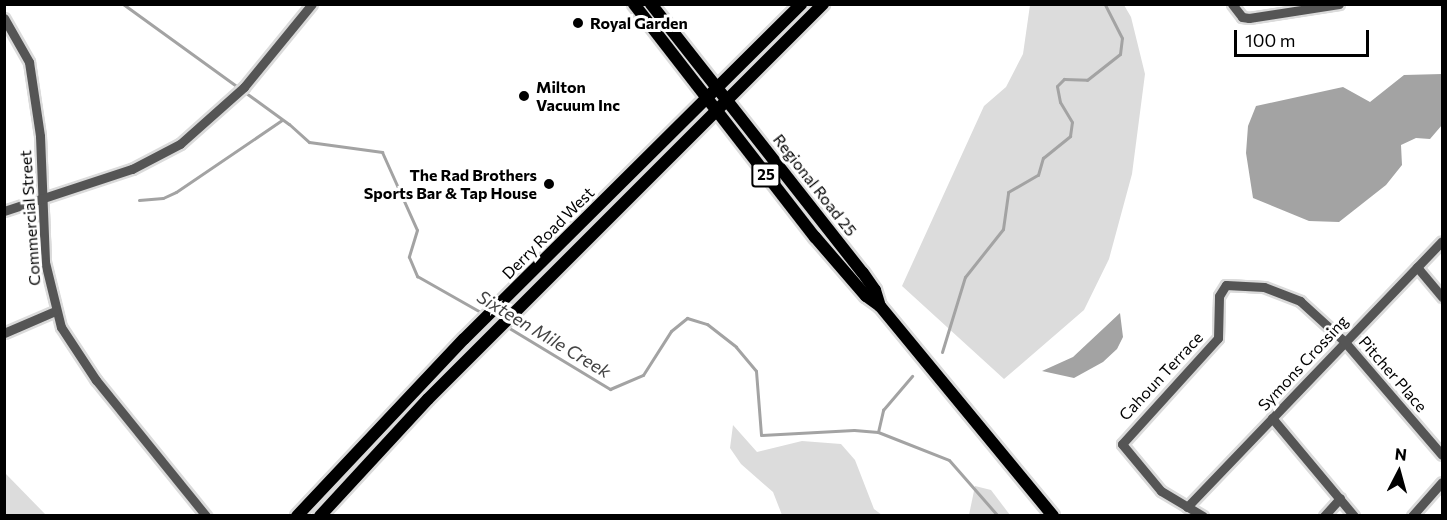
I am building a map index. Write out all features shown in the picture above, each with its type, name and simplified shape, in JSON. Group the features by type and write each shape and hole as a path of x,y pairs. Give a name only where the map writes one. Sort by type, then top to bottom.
{"main road":[{"path":"634,4 706,98"},
{"name":"Regional Road 25","path":"651,4 869,281 880,306 1053,516"},
{"name":"Derry Road West","path":"297,516 464,339 801,4"},
{"name":"Derry Road West","path":"320,516 478,349 729,102 823,4"},
{"name":"25","path":"706,98 717,114"},
{"name":"Regional Road 25","path":"717,114 815,237 866,296 880,306"}],"street":[{"path":"4,211 132,169 180,144 230,101 259,70 312,4"},
{"path":"1232,4 1242,17 1249,18 1339,4"},
{"name":"Commercial Street","path":"4,18 29,62 40,136 45,262 55,311 81,360 206,516"},
{"name":"Symons Crossing","path":"1187,507 1443,240"},
{"path":"1417,267 1443,297"},
{"name":"Cahoun Terrace","path":"1203,516 1161,491 1122,444 1218,338 1221,289 1233,284 1263,287 1300,301 1344,341"},
{"path":"4,333 55,311"},
{"name":"Pitcher Place","path":"1344,341 1443,454"},
{"path":"1272,418 1354,516"},
{"path":"1412,516 1443,482"},
{"path":"1324,516 1340,498"}],"shaded area":[{"path":"1030,5 1124,5 1131,17 1145,74 1132,174 1109,259 1084,310 1004,379 902,286 984,106 1006,87 1023,54"},
{"path":"1442,74 1442,125 1430,139 1416,138 1401,145 1402,165 1386,185 1339,222 1309,221 1253,198 1246,153 1248,126 1256,106 1343,87 1370,102 1404,75"},
{"path":"1120,313 1123,337 1117,349 1103,362 1074,378 1042,371 1073,357"},
{"path":"733,425 757,452 802,441 841,444 855,460 874,509 882,515 782,515 773,492 741,464 730,448"},
{"path":"5,473 46,515 5,515"},
{"path":"975,486 991,490 1010,515 969,515"}],"waterway":[{"name":"Sixteen Mile Creek","path":"123,4 289,124 309,142 382,152 417,230 409,257 417,276 484,314"},
{"path":"942,352 965,277 1003,229 1008,192 1038,175 1043,158 1070,136 1072,122 1060,102 1057,86 1064,79 1087,80 1120,54 1122,38 1105,4"},
{"path":"139,200 163,198 176,192 282,120"},
{"name":"Sixteen Mile Creek","path":"506,326 610,389 643,375 671,331 687,318 707,324 736,347 756,371 761,435 854,430 878,432 949,460 998,516"},
{"path":"878,432 883,410 912,376"}],"place":[{"name":"Royal Garden","path":"578,23"},
{"name":"Milton Vacuum Inc","path":"524,96"},
{"name":"The Rad Brothers Sports Bar & Tap House","path":"549,184"}]}
